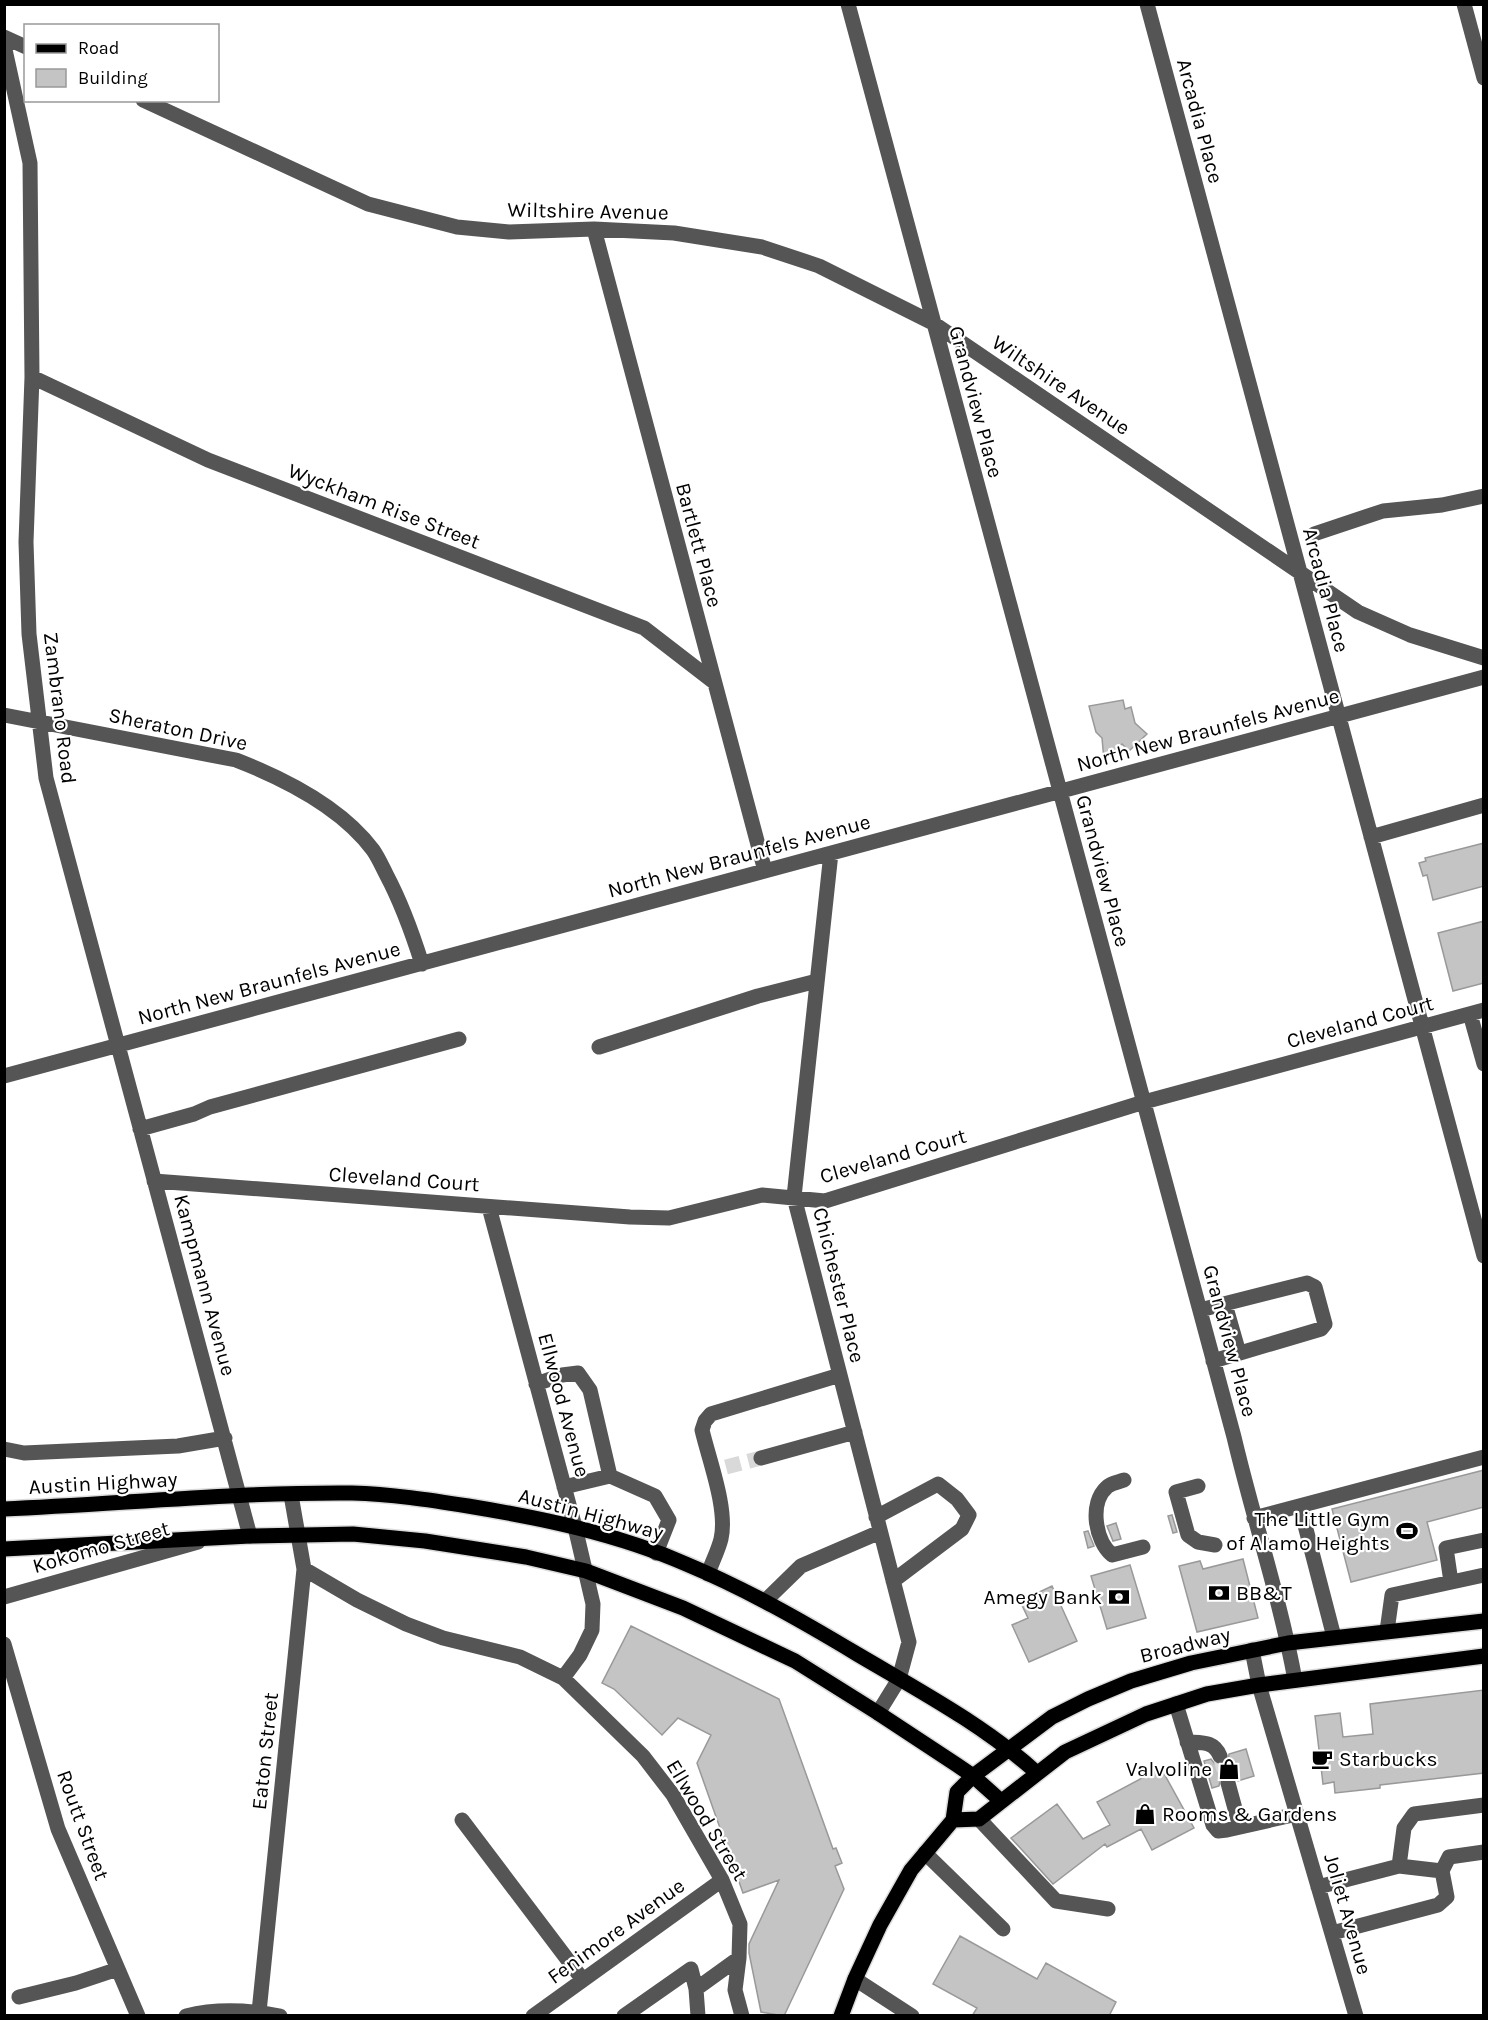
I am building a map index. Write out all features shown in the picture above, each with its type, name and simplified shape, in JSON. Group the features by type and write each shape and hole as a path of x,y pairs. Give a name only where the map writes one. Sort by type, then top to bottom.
{"main road":[{"name":"Austin Highway","path":"4,1509 241,1496 354,1493 430,1500 535,1517 575,1527 684,1563 765,1601 899,1679 1010,1748 1037,1773"},
{"path":"4,1549 250,1536 353,1534 426,1541 526,1557 586,1571 683,1608 795,1661 973,1776 1001,1801"},
{"name":"Broadway","path":"953,1820 957,1792 973,1776 1052,1717 1131,1681 1191,1663 1288,1643 1484,1621"},
{"path":"841,2016 880,1925 911,1870 953,1820 979,1819 1065,1752 1146,1713 1207,1694 1259,1685 1484,1656"}],"street":[{"name":"Grandview Place","path":"848,4 1200,1310 1296,1680"},
{"name":"Arcadia Place","path":"1147,4 1338,716 1480,1230 1484,1256"},
{"path":"1464,4 1484,78"},
{"path":"4,37 24,46"},
{"name":"Zambrano Road","path":"4,45 30,162 32,377 26,542 29,634 46,778 117,1046"},
{"name":"Wiltshire Avenue","path":"146,102 368,204 457,227 509,232 594,229 674,233 762,247 819,266 933,323 1358,612 1410,635 1484,658"},
{"name":"Bartlett Place","path":"594,229 765,871"},
{"name":"Wyckham Rise Street","path":"32,377 208,460 644,628 714,682"},
{"path":"1314,534 1383,511 1442,505 1484,496"},
{"name":"North New Braunfels Avenue","path":"4,1077 1484,677"},
{"name":"Sheraton Drive","path":"4,715 236,760 272,774 300,790 350,825 374,851 404,910 422,964"},
{"path":"1371,837 1484,805"},
{"name":"Chichester Place","path":"831,853 794,1197 909,1642 899,1679 878,1713"},
{"path":"599,1047 758,996 817,981"},
{"path":"1477,1012 1479,1046 1484,1064"},
{"name":"Cleveland Court","path":"154,1181 630,1217 669,1218 762,1195 825,1201 1144,1102 1477,1012"},
{"path":"140,1129 194,1114 210,1107 459,1039"},
{"name":"Kampmann Avenue","path":"117,1046 250,1536"},
{"name":"Ellwood Avenue","path":"489,1207 575,1527 593,1604 592,1630 580,1655 563,1678"},
{"path":"1200,1310 1307,1283 1315,1287 1325,1324 1321,1329 1213,1361"},
{"path":"1225,1304 1239,1353"},
{"path":"536,1383 578,1373 590,1390 610,1476"},
{"path":"708,1574 721,1538 722,1523 718,1494 702,1430 705,1420 711,1414 840,1375"},
{"path":"761,1458 855,1432"},
{"path":"4,1449 24,1453 178,1446 225,1438"},
{"path":"1254,1518 1484,1457"},
{"path":"718,1494 726,1467"},
{"path":"564,1487 610,1476 655,1496 669,1520 656,1553"},
{"path":"1124,1480 1108,1485 1098,1500 1096,1521 1105,1549 1112,1555 1143,1547"},
{"path":"876,1517 938,1484 957,1499 969,1515 962,1529 893,1581"},
{"path":"1198,1486 1176,1492 1188,1535 1198,1542 1215,1545"},
{"name":"Eaton Street","path":"259,2012 304,1569 291,1495"},
{"path":"1300,1506 1334,1637"},
{"path":"765,1601 801,1566 880,1532"},
{"name":"Kokomo Street","path":"4,1596 210,1539"},
{"path":"1451,1582 1446,1548 1484,1540"},
{"path":"304,1569 357,1600 406,1624 443,1638 520,1657 563,1678"},
{"path":"1387,1631 1392,1595 1484,1575"},
{"name":"Routt Street","path":"4,1644 58,1828 138,2016"},
{"name":"Joliet Avenue","path":"1252,1650 1259,1685 1356,2016"},
{"name":"Ellwood Street","path":"563,1678 643,1756 673,1795 722,1880 740,1924 735,1990 742,2016"},
{"path":"1176,1704 1213,1825 1218,1831 1297,1814"},
{"path":"1187,1742 1211,1743 1217,1748 1220,1756"},
{"path":"1228,1783 1240,1827"},
{"path":"1399,1866 1404,1828 1414,1814 1484,1805"},
{"path":"979,1819 1056,1901 1108,1909"},
{"path":"462,1820 583,1980"},
{"path":"1332,1933 1438,1905 1448,1897 1442,1870 1449,1857 1484,1852"},
{"path":"925,1853 1003,1929"},
{"path":"1318,1887 1399,1866 1442,1870"},
{"name":"Fenimore Avenue","path":"540,2013 722,1880"},
{"path":"696,1989 739,1958"},
{"path":"624,2016 691,1969 696,1989 698,2016"},
{"path":"20,1997 118,1970"},
{"path":"855,1979 912,2016"},
{"path":"186,2016 230,2010 280,2016"}],"building":[{"path":"1123,700 1125,709 1131,707 1135,723 1147,734 1129,751 1122,744 1104,760 1102,738 1096,732 1089,706"},
{"path":"1484,843 1484,886 1433,900 1427,875 1423,876 1419,863 1426,861 1425,858"},
{"path":"1484,921 1484,983 1453,991 1438,933"},
{"path":"1484,1470 1484,1507 1427,1522 1437,1560 1351,1582 1332,1509"},
{"path":"1172,1515 1177,1532 1173,1533 1168,1516"},
{"path":"1116,1523 1121,1539 1113,1541 1107,1526"},
{"path":"1088,1531 1094,1546 1088,1548 1084,1532"},
{"name":"BB&T","path":"1243,1559 1258,1618 1197,1632 1179,1566 1200,1561 1203,1569"},
{"name":"Amegy Bank","path":"1130,1565 1146,1618 1107,1629 1091,1576"},
{"path":"1052,1586 1077,1641 1029,1662 1012,1625 1028,1618 1020,1601"},
{"path":"631,1626 779,1699 833,1849 836,1848 842,1863 835,1866 844,1889 784,2016 761,2012 749,1953 749,1944 779,1880 743,1893 697,1763 711,1735 678,1718 662,1735 614,1689 602,1683"},
{"path":"1484,1690 1484,1773 1380,1785 1380,1788 1335,1793 1334,1782 1323,1784 1315,1716 1340,1713 1343,1737 1373,1734 1370,1704"},
{"name":"Valvoline","path":"1246,1749 1254,1776 1238,1781 1234,1776 1226,1774 1221,1777 1219,1786 1212,1788 1204,1761 1211,1759 1215,1764 1224,1765 1228,1761 1229,1754"},
{"path":"1161,1768 1194,1828 1152,1850 1141,1829 1107,1847 1105,1844 1053,1884 1011,1838 1057,1804 1083,1839 1110,1825 1097,1802"},
{"path":"960,1936 1037,1979 1046,1963 1116,2002 1109,2016 972,2016 977,2008 933,1984"}],"tunnel":[{"path":"726,1467 761,1458"},
{"path":"1220,1756 1228,1783"}],"place":[{"name":"The Little Gym of Alamo Heights","path":"1407,1531"},
{"name":"BB&T","path":"1219,1593"},
{"name":"Amegy Bank","path":"1119,1597"},
{"name":"Starbucks","path":"1322,1759"},
{"name":"Valvoline","path":"1229,1769"},
{"name":"Rooms & Gardens","path":"1145,1814"}]}
